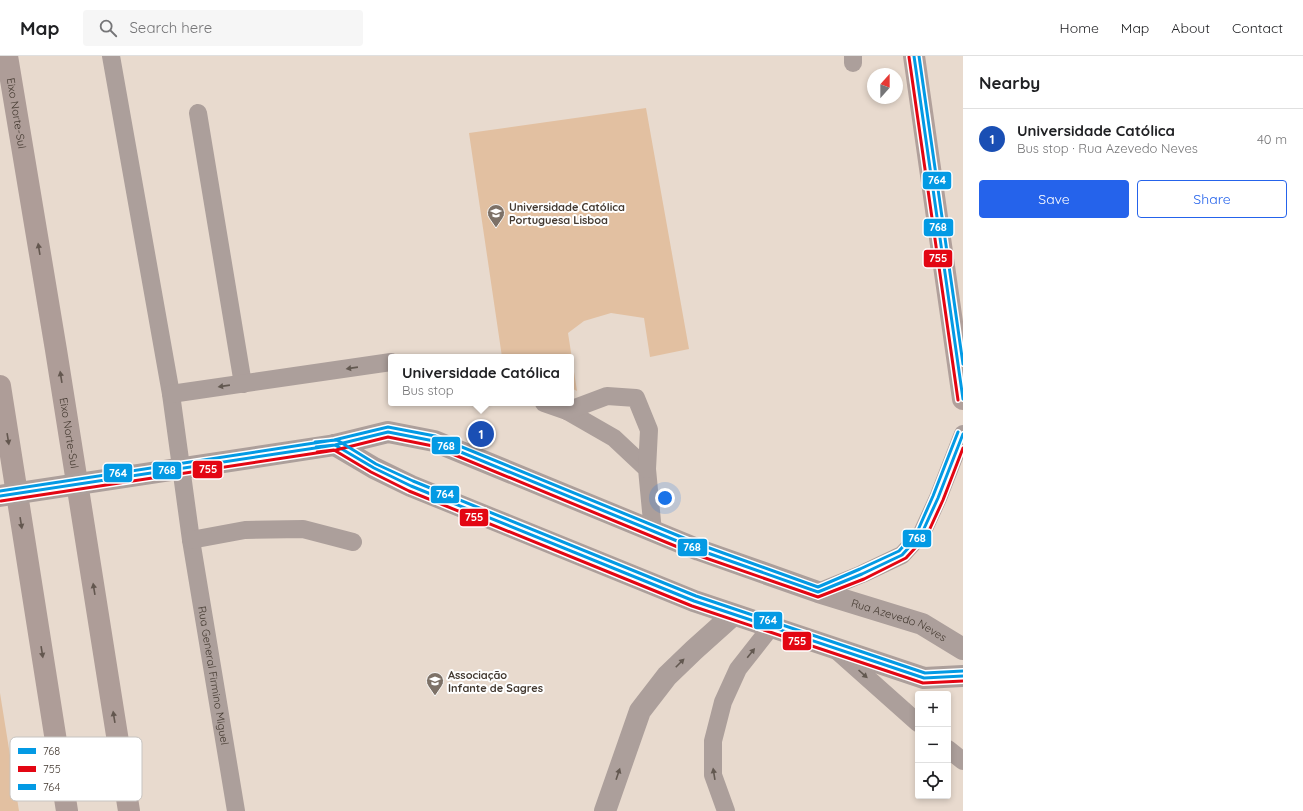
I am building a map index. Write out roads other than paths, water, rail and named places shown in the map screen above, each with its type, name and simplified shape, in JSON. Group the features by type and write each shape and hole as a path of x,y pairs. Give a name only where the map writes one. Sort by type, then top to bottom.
{"highway":[{"name":"Eixo Norte-Sul","path":"7,56 56,350 117,737"},
{"path":"0,386 55,737"},
{"path":"65,801 67,811"},
{"name":"Eixo Norte-Sul","path":"127,801 129,811"}],"main road":[{"path":"914,56 963,399"}],"street":[{"name":"Rua Azevedo Neves","path":"0,496 335,445 388,432 434,441 699,550 818,592 922,624 963,649"},
{"path":"335,445 374,468 411,486 694,601 924,678 963,676"},
{"path":"605,811 640,711 666,676 733,615"}],"lane":[{"name":"Rua General Firmino Miguel","path":"111,56 171,394 191,540 236,811"},
{"path":"198,113 243,384"},
{"path":"171,394 388,362"},
{"path":"567,411 607,396 636,398 649,430 647,469 654,532"},
{"path":"553,406 567,411 614,438 647,469"},
{"path":"818,592 862,574 902,555 922,533 938,498 963,434"},
{"path":"191,540 245,530 303,529 353,542"},
{"path":"726,811 713,775 713,741 723,702 738,669 771,627"},
{"path":"834,648 915,720"},
{"path":"951,751 963,761"}],"place":[{"name":"Universidade Católica Portuguesa Lisboa","path":"496,228"},
{"name":"Universidade Católica","path":"481,434"},
{"name":"Associação Infante de Sagres","path":"435,696"}]}
